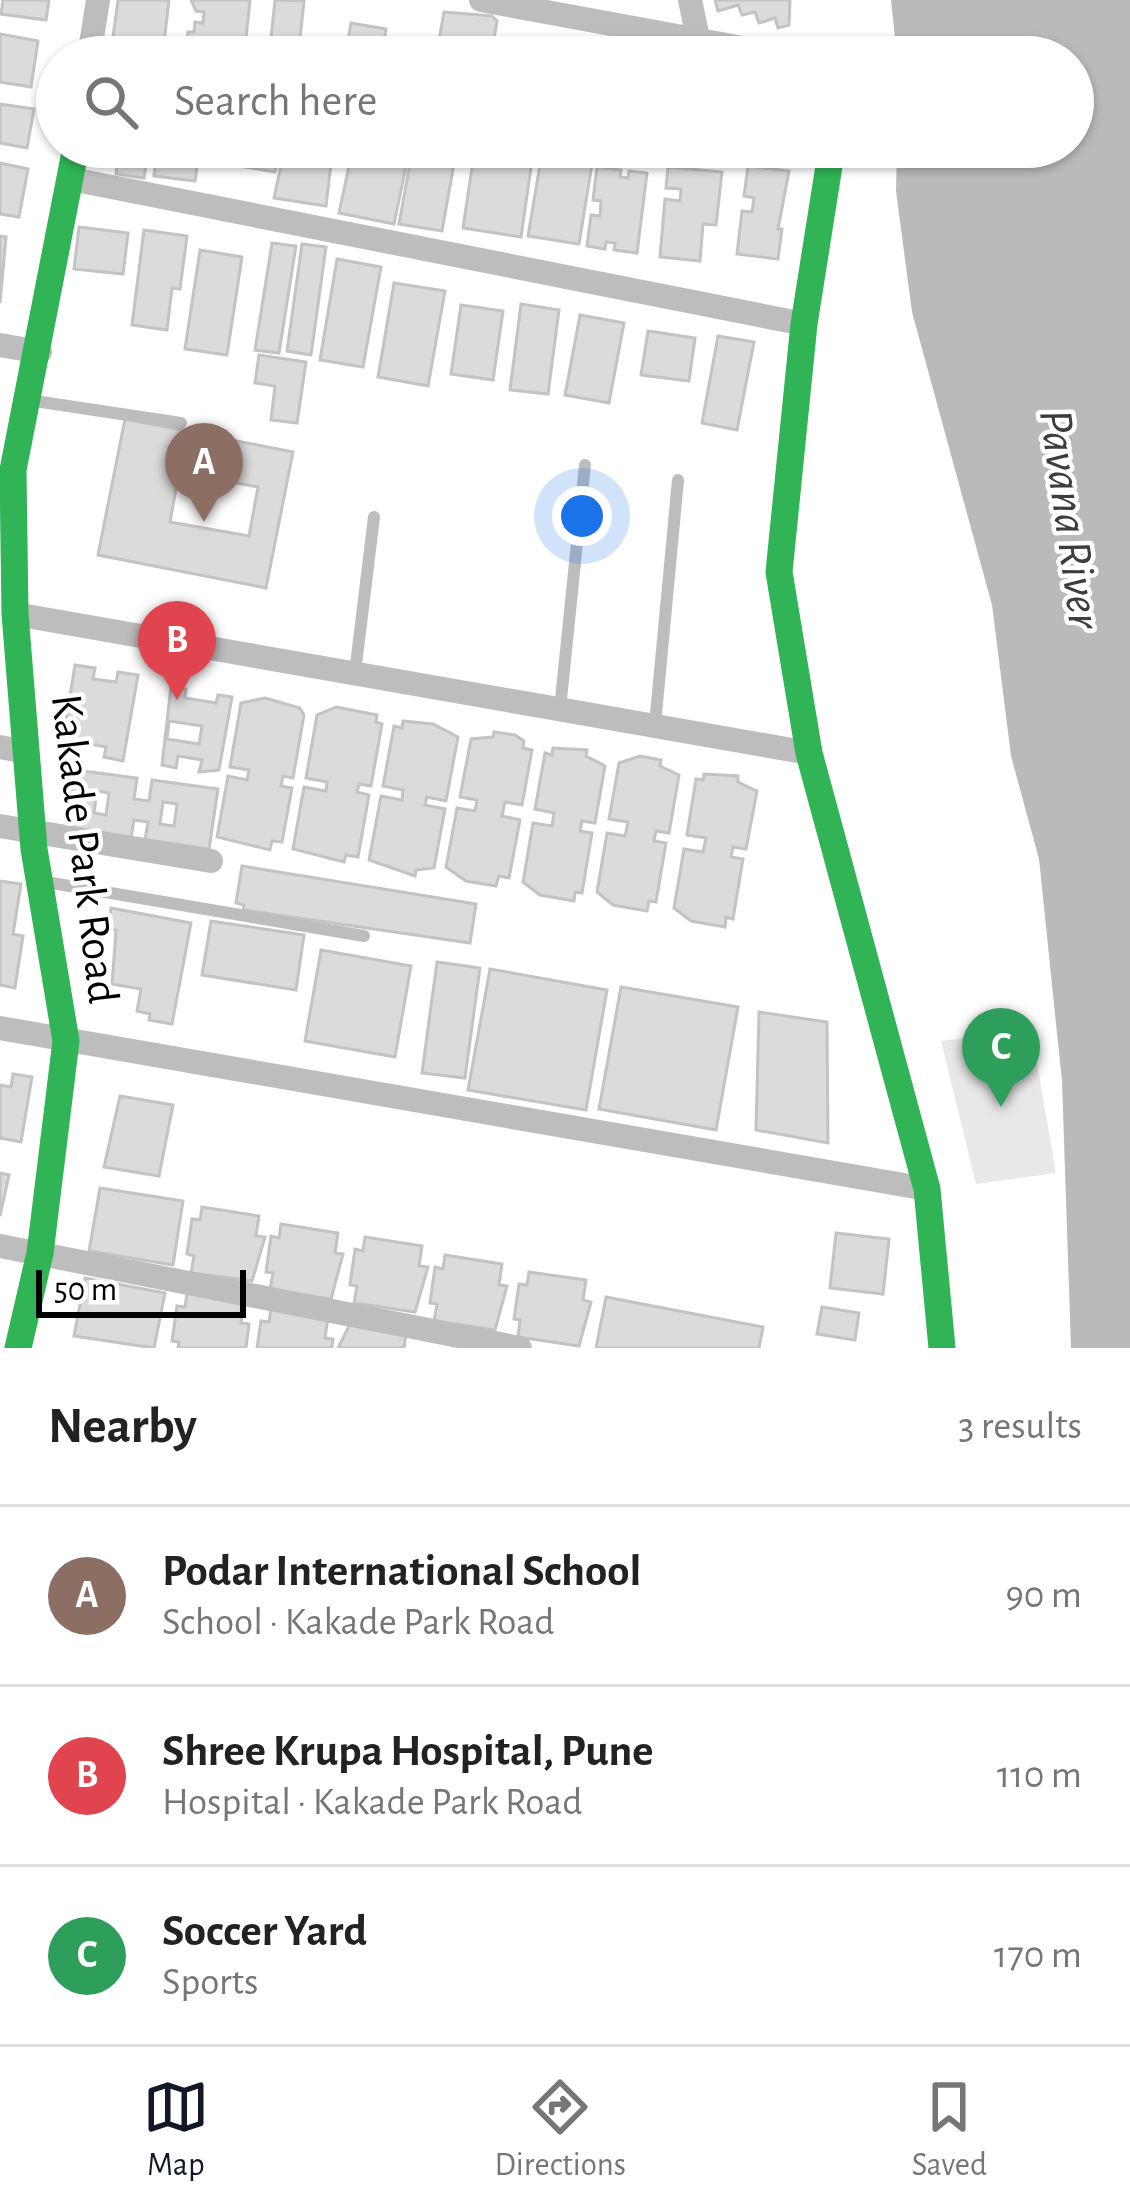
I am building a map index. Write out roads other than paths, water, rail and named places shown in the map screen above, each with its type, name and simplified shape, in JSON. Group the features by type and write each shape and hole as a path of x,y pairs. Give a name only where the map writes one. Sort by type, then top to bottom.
{"street":[{"path":"92,36 98,0"},
{"path":"481,0 687,36"},
{"path":"690,0 698,36"},
{"name":"Kakade Park Road","path":"18,1348 40,1253 66,1040 32,828 13,749 10,663 14,614 7,468 40,352 73,168"},
{"path":"829,168 804,323 779,572 809,753 927,1189 942,1348"},
{"path":"71,179 804,323"},
{"path":"0,345 40,352"},
{"path":"14,614 809,753"},
{"path":"0,826 211,861"},
{"path":"0,1028 927,1189"},
{"path":"0,1246 520,1348"}],"lane":[{"path":"27,400 181,423"},
{"path":"560,709 585,465"},
{"path":"655,725 678,480"},
{"path":"355,673 374,517"},
{"path":"39,880 364,936"}],"water":[{"name":"Pavana River","path":"891,0 1130,0 1130,1348 1071,1348 1062,1081 1039,859 1011,756 992,605 912,312 896,191 897,168 1094,168 1094,36 895,36"}],"place":[{"name":"Podar International School","path":"204,522"},
{"name":"Shree Krupa Hospital, Pune","path":"177,700"},
{"name":"Soccer Yard","path":"1001,1107"}]}
